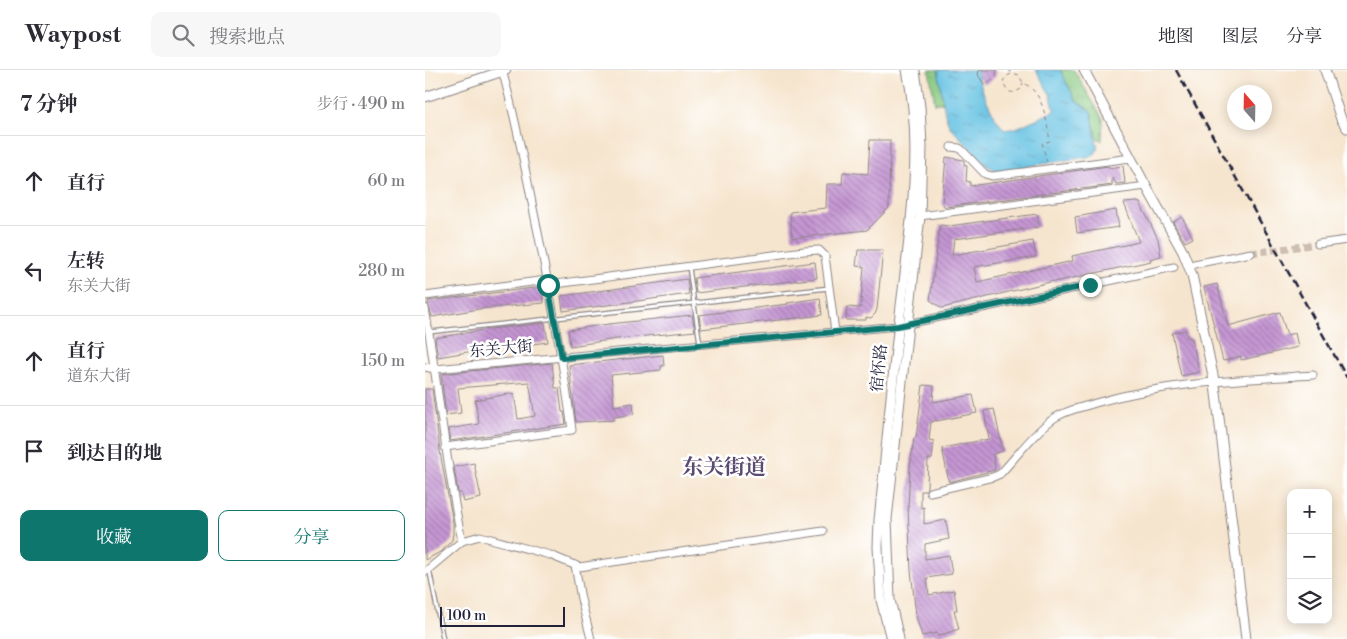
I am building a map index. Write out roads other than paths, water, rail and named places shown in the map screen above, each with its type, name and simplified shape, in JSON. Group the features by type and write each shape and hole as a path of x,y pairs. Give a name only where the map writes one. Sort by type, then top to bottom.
{"main road":[{"path":"425,97 504,70"},
{"name":"宿怀路","path":"891,639 881,600 879,520 898,326 913,202 913,104 907,70"},
{"name":"宿怀路","path":"899,639 890,600 887,519 920,216 923,147 915,70"},
{"path":"1084,70 1183,252 1192,275 1214,381 1246,639"},
{"path":"1325,70 1341,119 1347,128"}],"street":[{"path":"445,447 571,430 562,358 504,70"},
{"path":"951,147 962,150 985,174 992,176 1131,158"},
{"path":"920,216 1146,186"},
{"path":"1318,244 1347,240"},
{"path":"425,296 819,250 825,256 835,332"},
{"path":"1193,264 1251,254"},
{"name":"东关大街","path":"425,367 435,369 562,358 898,326 1174,267"},
{"path":"425,308 445,447 462,541"},
{"path":"930,492 1000,474 1048,423 1067,411 1130,393 1214,381 1313,375"},
{"path":"427,570 462,541 480,536 550,555 579,567 823,531"},
{"path":"575,565 591,639"}],"lane":[{"path":"689,266 700,345"},
{"path":"429,332 829,288"},
{"path":"427,570 443,639"}],"water":[{"path":"938,70 978,70 978,76 987,102 1005,130 1016,128 1050,113 1054,109 1051,96 1036,70 1060,70 1076,101 1091,111 1098,149 1093,156 998,171 987,166 950,127 945,114"}],"tunnel":[{"path":"1251,253 1318,244"}],"railway":[{"path":"1176,70 1347,378"}],"district":[{"name":"东关街道","path":"724,468"}]}
